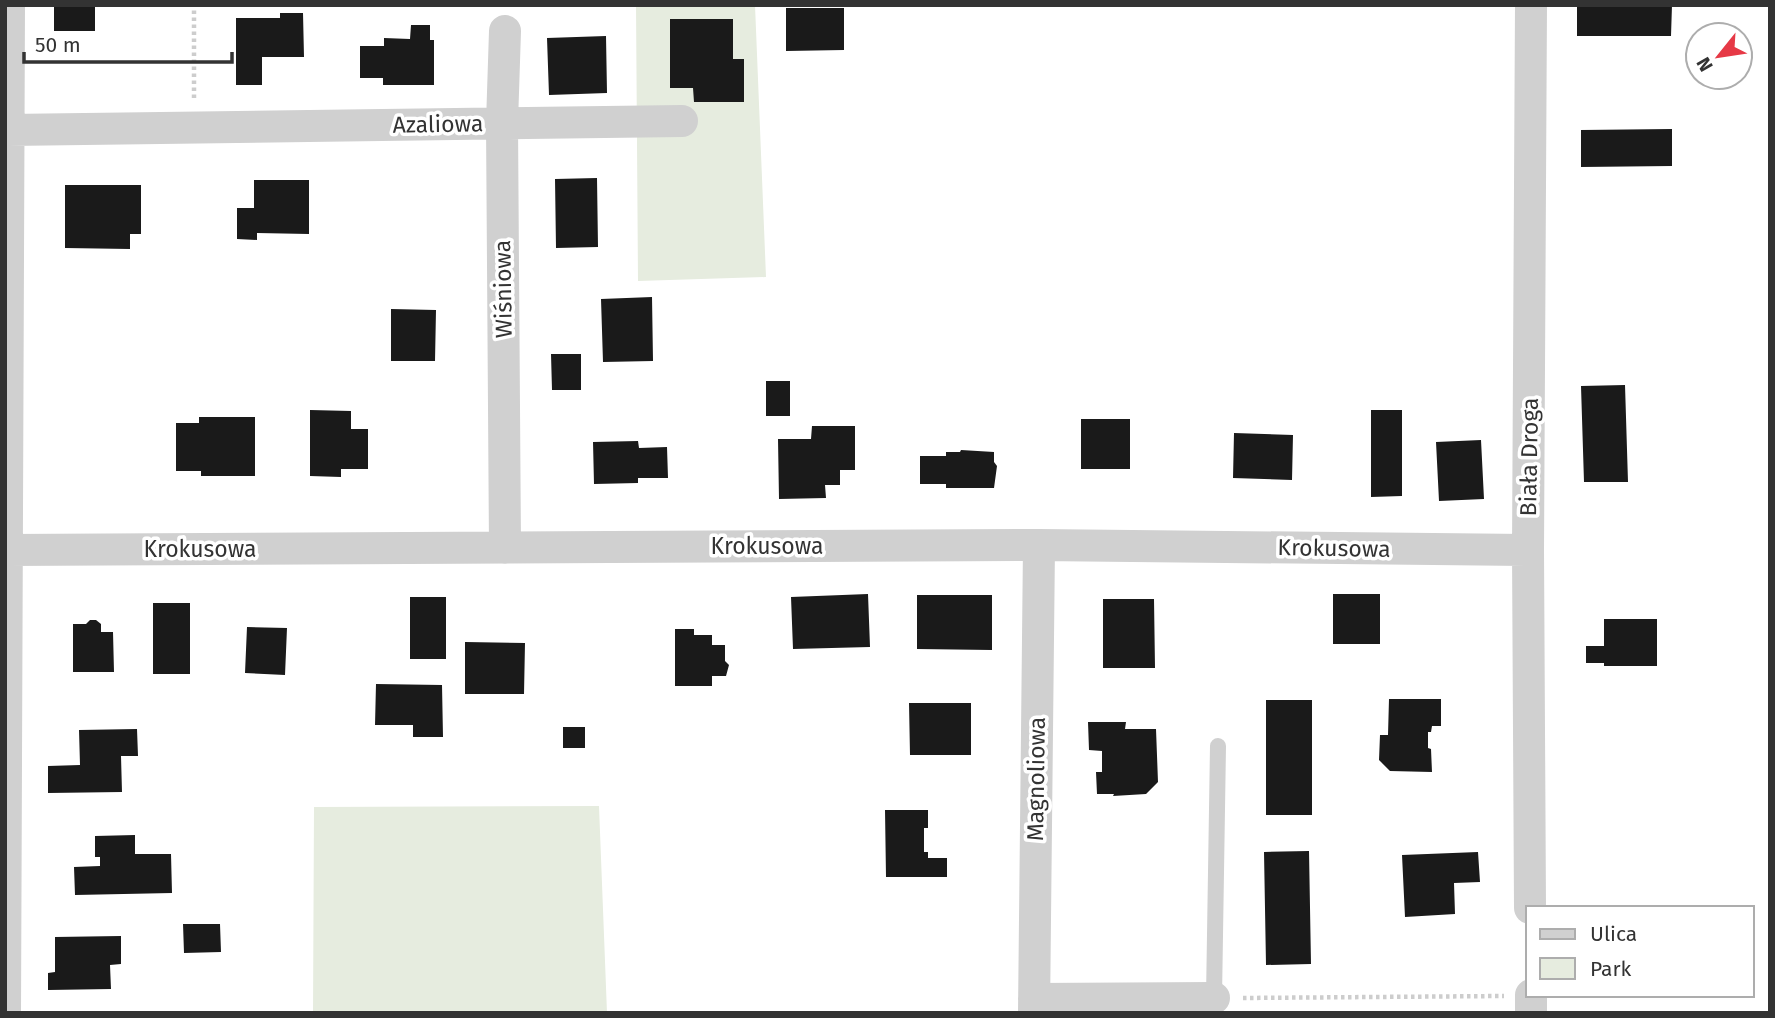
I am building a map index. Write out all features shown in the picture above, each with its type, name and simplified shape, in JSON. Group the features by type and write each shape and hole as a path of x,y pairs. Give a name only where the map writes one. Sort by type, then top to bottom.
{"street":[{"path":"5,1013 9,5"},
{"name":"Biała Droga","path":"1530,906 1528,550 1531,5"},
{"name":"Wiśniowa","path":"505,31 502,123 505,548"},
{"name":"Azaliowa","path":"8,130 682,121"},
{"name":"Krokusowa","path":"7,550 1039,545 1528,550"},
{"name":"Magnoliowa","path":"1034,1006 1039,545"},
{"path":"1034,1006 1214,998"}],"lane":[{"path":"1214,998 1217,746"}],"path":[{"path":"194,5 194,127"},
{"path":"1214,998 1526,995"}],"green space":[{"path":"636,5 755,5 766,277 638,281"},
{"path":"599,806 607,1013 313,1013 314,807"}],"building":[{"path":"54,5 95,5 95,31 54,31"},
{"path":"1577,5 1672,5 1671,36 1577,36"},
{"path":"786,8 844,8 844,50 786,51"},
{"path":"280,13 303,13 304,57 262,57 262,85 236,85 236,18 280,18"},
{"path":"670,19 733,19 733,59 744,59 744,102 694,102 693,88 670,88"},
{"path":"411,25 430,25 430,40 434,40 434,85 383,85 383,78 360,78 360,46 384,46 384,38 410,39"},
{"path":"606,36 607,93 549,95 547,38"},
{"path":"1672,129 1672,166 1581,167 1581,130"},
{"path":"597,178 598,247 556,248 555,179"},
{"path":"254,180 309,180 309,234 257,233 257,240 237,239 237,208 254,208"},
{"path":"65,185 141,185 141,234 130,234 130,249 65,248"},
{"path":"652,297 653,361 603,362 601,299"},
{"path":"391,309 436,310 435,361 391,361"},
{"path":"551,354 581,354 581,390 552,390"},
{"path":"766,381 790,381 790,416 766,416"},
{"path":"1625,385 1628,482 1584,482 1581,386"},
{"path":"310,410 351,411 351,429 368,429 368,469 341,469 341,477 310,476"},
{"path":"1371,410 1402,410 1402,496 1371,497"},
{"path":"199,417 255,417 255,476 201,476 201,471 176,471 176,423 199,423"},
{"path":"1081,419 1130,419 1130,469 1081,469"},
{"path":"812,426 855,426 855,470 840,470 840,485 825,485 826,498 779,499 778,439 811,439"},
{"path":"1234,433 1293,435 1292,480 1233,478"},
{"path":"1481,440 1484,499 1439,501 1436,442"},
{"path":"638,441 639,448 667,447 668,478 638,478 638,483 594,484 593,442"},
{"path":"946,452 994,452 997,466 994,488 946,488 946,484 920,484 920,456 946,456"},
{"path":"868,594 870,647 793,649 791,597"},
{"path":"1333,594 1380,594 1380,644 1333,644"},
{"path":"917,595 992,595 992,650 917,649"},
{"path":"410,597 446,597 446,659 410,659"},
{"path":"1103,599 1154,599 1155,668 1103,668"},
{"path":"153,603 190,603 190,674 153,674"},
{"path":"1604,619 1657,619 1657,666 1604,666 1604,663 1586,663 1586,646 1604,646"},
{"path":"90,620 101,624 101,632 113,632 114,672 73,672 73,624 86,624"},
{"path":"247,627 287,628 285,675 245,673"},
{"path":"675,629 694,629 694,635 712,635 712,645 725,645 725,661 729,665 726,676 712,676 712,686 675,686"},
{"path":"465,642 525,643 524,694 465,694"},
{"path":"376,684 442,685 443,737 413,737 413,725 375,725"},
{"path":"1389,699 1441,699 1441,726 1432,726 1431,732 1428,732 1432,772 1390,771 1379,760 1380,735 1388,735"},
{"path":"1266,700 1312,700 1312,815 1266,815"},
{"path":"909,703 971,703 971,755 910,755"},
{"path":"1088,722 1126,722 1125,729 1156,729 1158,782 1146,794 1097,794 1096,772 1102,772 1102,751 1089,750"},
{"path":"563,727 585,727 585,748 563,748"},
{"path":"137,729 138,756 121,756 122,792 48,793 48,766 80,765 79,730"},
{"path":"885,810 928,810 928,828 924,828 924,852 928,852 928,858 947,858 947,877 886,877"},
{"path":"135,835 135,854 171,854 172,893 75,895 74,867 100,866 100,857 95,857 95,836"},
{"path":"1309,851 1311,964 1266,965 1264,852"},
{"path":"1478,852 1480,882 1454,883 1455,914 1405,917 1402,855"},
{"path":"183,924 220,924 221,952 184,953"},
{"path":"121,936 121,964 110,965 111,989 48,990 48,973 55,972 55,937"}]}
